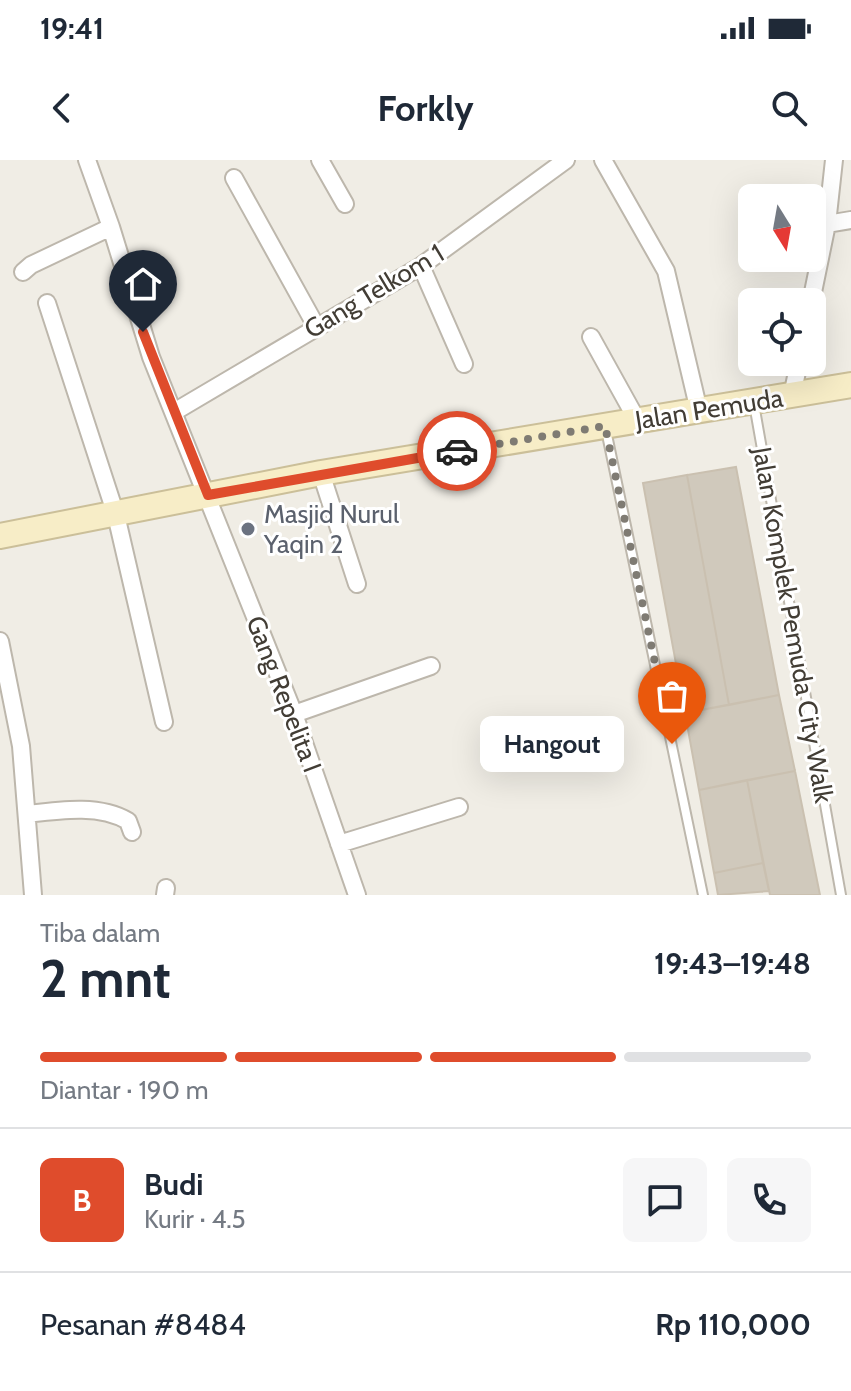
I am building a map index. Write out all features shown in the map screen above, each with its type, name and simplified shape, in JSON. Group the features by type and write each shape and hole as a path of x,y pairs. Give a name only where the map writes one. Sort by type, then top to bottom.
{"main road":[{"name":"Jalan Pemuda","path":"0,536 321,473 851,385"}],"street":[{"name":"Gang Repelita I","path":"87,160 151,357 294,714 357,895"},
{"path":"320,160 345,204"},
{"name":"Gang Telkom 1","path":"174,412 421,266 566,160"},
{"path":"603,160 666,271 699,411"},
{"path":"814,288 827,224 834,160"},
{"path":"234,178 316,326"},
{"path":"827,224 851,220"},
{"path":"23,272 31,265 111,227"},
{"path":"421,266 464,364"},
{"path":"47,303 116,515 164,722"},
{"path":"591,337 637,420"},
{"path":"792,396 796,376"},
{"path":"321,473 357,584"},
{"path":"1,649 21,746 33,895"},
{"path":"294,714 431,666"},
{"path":"339,844 459,807"},
{"path":"27,814 55,811 115,813 128,821 132,832"}],"lane":[{"name":"Jalan Komplek Pemuda City Walk","path":"754,403 841,895"},
{"path":"605,426 703,895"}],"building":[{"path":"736,467 779,695 729,705 687,475"},
{"path":"687,475 729,705 685,713 643,483"},
{"path":"779,695 795,771 699,790 685,713"},
{"path":"795,771 820,895 770,895 747,780"},
{"path":"747,780 763,863 714,873 699,790"},
{"path":"763,863 769,891 718,895 714,873"}],"way so far":[{"path":"457,451 605,426 672,744"}],"place":[{"name":"Masjid Nurul Yaqin 2","path":"248,529"},
{"name":"Hangout","path":"672,744"}],"route":[{"path":"143,332 208,495 457,451"}]}
